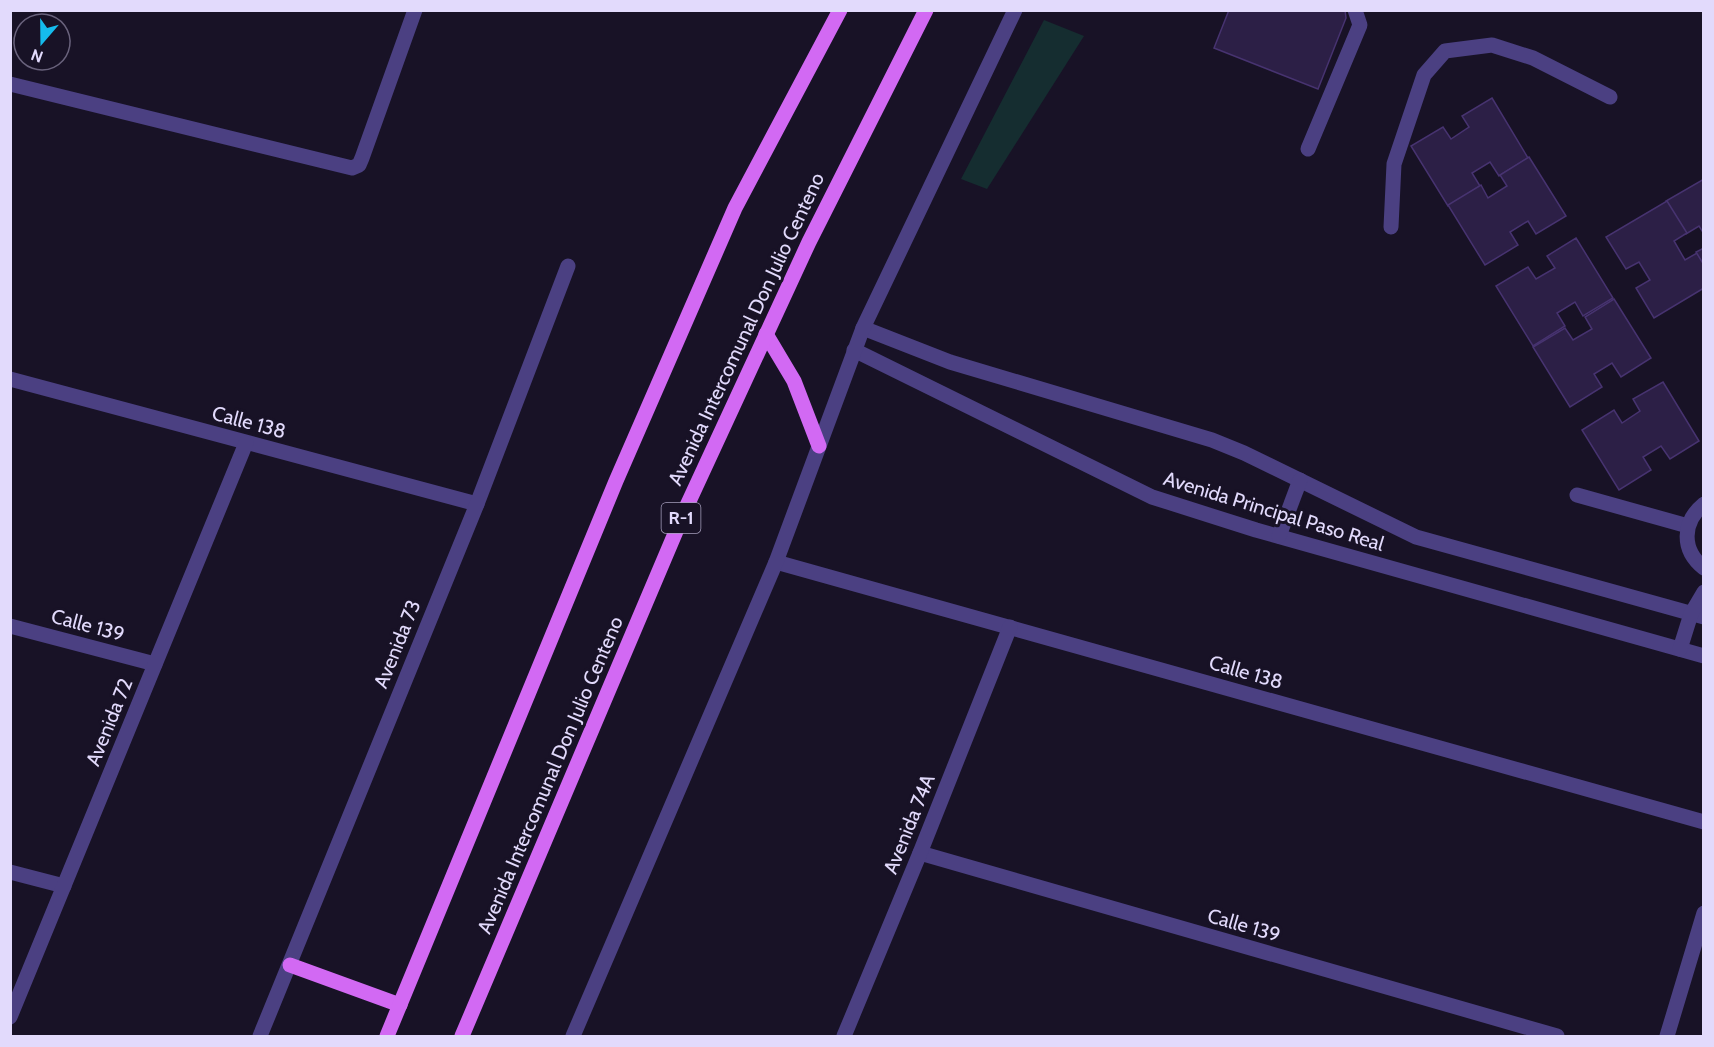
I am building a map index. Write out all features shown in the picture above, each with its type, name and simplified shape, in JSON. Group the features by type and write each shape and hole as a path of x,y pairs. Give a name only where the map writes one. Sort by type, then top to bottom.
{"main road":[{"path":"387,1036 616,481 735,208 840,10"},
{"name":"Avenida Intercomunal Don Julio Centeno","path":"462,1036 685,510 808,242 926,10"},
{"path":"766,334 794,381 819,446"},
{"path":"290,964 400,1005"}],"street":[{"path":"10,84 352,168 359,165 362,158 415,10"},
{"path":"573,1036 776,562 863,328 1014,10"},
{"path":"1308,149 1360,25 1354,10"},
{"path":"1391,227 1394,164 1424,75 1445,51 1492,45 1533,58 1610,97"},
{"name":"Avenida 73","path":"260,1036 477,504 568,266"},
{"name":"Avenida Principal Paso Real","path":"863,328 950,362 1212,440 1416,537 1697,615"},
{"name":"Avenida Principal Paso Real","path":"854,350 1152,497 1279,536 1704,656"},
{"name":"Calle 138","path":"10,380 477,504"},
{"name":"Avenida 72","path":"10,1017 246,443"},
{"path":"1279,536 1300,480"},
{"path":"1577,495 1688,526"},
{"path":"1704,504 1693,514 1688,526 1687,539 1690,552 1704,568"},
{"name":"Calle 138","path":"776,562 1704,822"},
{"path":"1680,649 1697,615 1704,592"},
{"name":"Calle 139","path":"10,626 155,664"},
{"name":"Avenida 74A","path":"844,1036 1010,627"},
{"name":"Calle 139","path":"920,853 1557,1036"},
{"path":"10,872 64,886"},
{"path":"1667,1036 1704,913"}],"green space":[{"path":"1044,20 1084,36 987,189 961,179"}],"building":[{"path":"1229,10 1345,10 1346,18 1318,89 1214,48"},
{"path":"1492,98 1528,158 1499,176 1490,162 1472,173 1480,186 1448,206 1411,146 1443,127 1451,139 1469,127 1462,116"},
{"path":"1529,157 1566,216 1536,234 1528,221 1510,232 1518,245 1485,265 1448,205 1481,185 1488,198 1507,186 1500,175"},
{"path":"1704,179 1704,234 1699,226 1686,234 1666,201"},
{"path":"1667,201 1687,233 1674,241 1685,260 1697,253 1704,264 1704,288 1654,318 1636,288 1650,280 1639,262 1626,269 1606,237"},
{"path":"1576,238 1613,298 1583,316 1575,302 1557,313 1565,326 1533,346 1496,286 1528,267 1536,279 1555,268 1547,256"},
{"path":"1704,248 1704,265 1696,252"},
{"path":"1614,299 1651,358 1621,377 1612,363 1594,374 1602,387 1570,407 1533,347 1565,328 1573,340 1592,329 1585,317"},
{"path":"1663,382 1699,441 1670,459 1661,446 1643,457 1651,470 1619,490 1582,430 1614,410 1622,423 1640,411 1633,399"}]}
